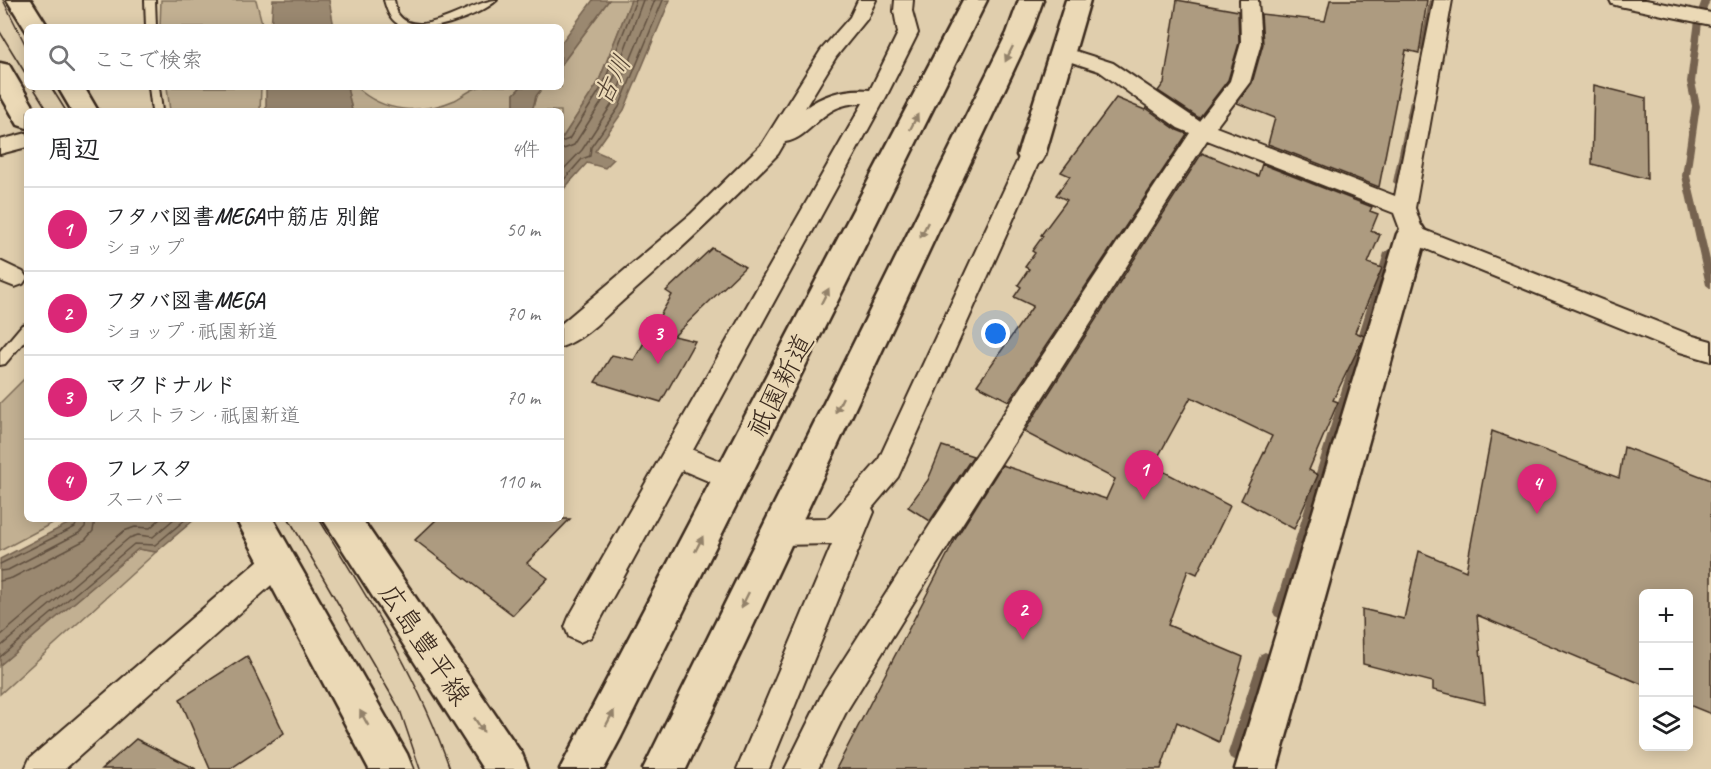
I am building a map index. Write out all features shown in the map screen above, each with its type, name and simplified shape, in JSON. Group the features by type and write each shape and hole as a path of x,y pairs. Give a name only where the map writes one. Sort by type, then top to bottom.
{"main road":[{"path":"19,0 34,24"},
{"name":"祇園新道","path":"581,769 608,723 975,0"},
{"path":"664,769 1019,33 1031,0"},
{"path":"1031,155 1078,0"},
{"path":"0,71 24,114"},
{"path":"73,90 83,108"},
{"path":"1256,769 1408,221"},
{"name":"広島豊平線","path":"343,522 507,769"},
{"path":"256,523 392,769"}],"street":[{"path":"772,146 828,54 858,19 867,0"},
{"path":"580,627 678,456 876,97 908,33 903,11 904,0"},
{"path":"801,769 835,701 928,553 1203,130 1240,82 1251,44 1249,0"},
{"path":"1408,221 1443,0"},
{"path":"1619,0 1711,19"},
{"path":"1063,53 1106,67 1185,123 1689,345 1711,351"},
{"path":"564,334 699,220 772,146 831,99 857,95 876,97"},
{"path":"0,147 24,141"},
{"path":"778,532 835,531 888,469 1031,155"},
{"path":"678,456 732,479"},
{"path":"753,769 868,493"},
{"path":"41,769 277,562"}],"lane":[{"path":"150,0 151,24"},
{"path":"390,0 393,14 404,23 410,24"},
{"path":"440,24 480,8 492,0"},
{"path":"154,90 157,108"},
{"path":"0,360 24,332"}],"shaded area":[{"path":"161,0 256,0 262,24 160,24"},
{"path":"609,0 631,0 598,83 564,135 564,108 533,108 536,96 541,90 564,90 564,61"},
{"path":"167,90 261,90 260,108 170,108"},
{"path":"348,90 360,90 378,102 399,108 351,108"},
{"path":"472,90 518,90 514,94 514,108 429,108 455,100"},
{"path":"24,379 24,522 54,522 0,551 0,403"},
{"path":"138,549 156,552 0,694 0,665"}],"water":[{"path":"273,0 329,0 333,24 271,24"},
{"name":"古川","path":"593,0 609,0 564,61 564,39"},
{"name":"古川","path":"631,0 670,0 624,110 595,151 614,159 605,168 587,163 564,189 564,135 598,83"},
{"path":"266,90 348,90 351,108 266,108"},
{"name":"古川","path":"518,90 541,90 536,96 533,108 514,108 514,94"},
{"path":"71,522 191,522 156,552 138,549 0,665 0,559"}],"building":[{"path":"1177,0 1238,11 1239,43 1228,80 1199,118 1158,91 1164,83"},
{"path":"1330,0 1427,0 1419,53 1406,50 1379,187 1268,144 1275,118 1237,103 1252,83 1263,44 1261,14 1325,21"},
{"path":"1594,85 1646,98 1647,179 1592,164"},
{"path":"1116,98 1145,110 1146,108 1177,130 1187,134 1009,401 977,385 1033,306 1014,297 1021,287 1018,285 1029,269 1025,267 1035,253 1032,251 1067,200 1056,195 1070,176 1061,172"},
{"path":"1202,153 1258,176 1262,164 1372,207 1370,211 1378,214 1371,231 1380,235 1368,263 1382,268 1355,332 1364,336 1333,400 1338,402 1309,470 1318,475 1294,529 1241,500 1272,436 1191,397 1153,466 1230,506 1197,574 1188,570 1168,625 1243,657 1219,742 1177,722 1161,769 836,769 956,538 1002,465 1106,499 1115,479 1024,432"},
{"path":"712,248 745,267 674,336 695,341 661,402 595,382 612,355 634,360 672,295 666,291"},
{"path":"1492,431 1619,478 1624,447 1711,480 1711,714 1693,707 1693,589 1639,589 1639,683 1477,615 1485,703 1433,690 1433,682 1363,664 1362,609 1404,619 1419,551 1466,571"},
{"path":"942,446 973,456 930,521 908,507 928,480"},
{"path":"564,519 570,519 527,563 548,578 513,615 415,540 434,522 564,522"},
{"path":"247,656 284,733 230,769 210,769 180,699"},
{"path":"136,739 196,769 102,769"}],"waterway":[{"path":"1424,50 1433,0"},
{"path":"1702,11 1706,0"},
{"path":"1698,22 1691,82 1696,106 1686,176 1711,285"},
{"path":"1397,182 1414,101"},
{"path":"1279,612 1389,253"},
{"path":"1235,753 1265,658"}],"tram line":[{"path":"3,0 24,42"},
{"path":"0,32 24,71"},
{"path":"35,90 46,108"},
{"path":"53,90 64,108"},
{"path":"291,522 400,710 420,769"},
{"path":"321,522 392,640 438,735 450,769"}],"place":[{"name":"マクドナルド","path":"658,364"},
{"name":"フタバ図書MEGA中筋店 別館","path":"1144,500"},
{"name":"フレスタ","path":"1537,514"},
{"name":"フタバ図書MEGA","path":"1023,640"}]}
